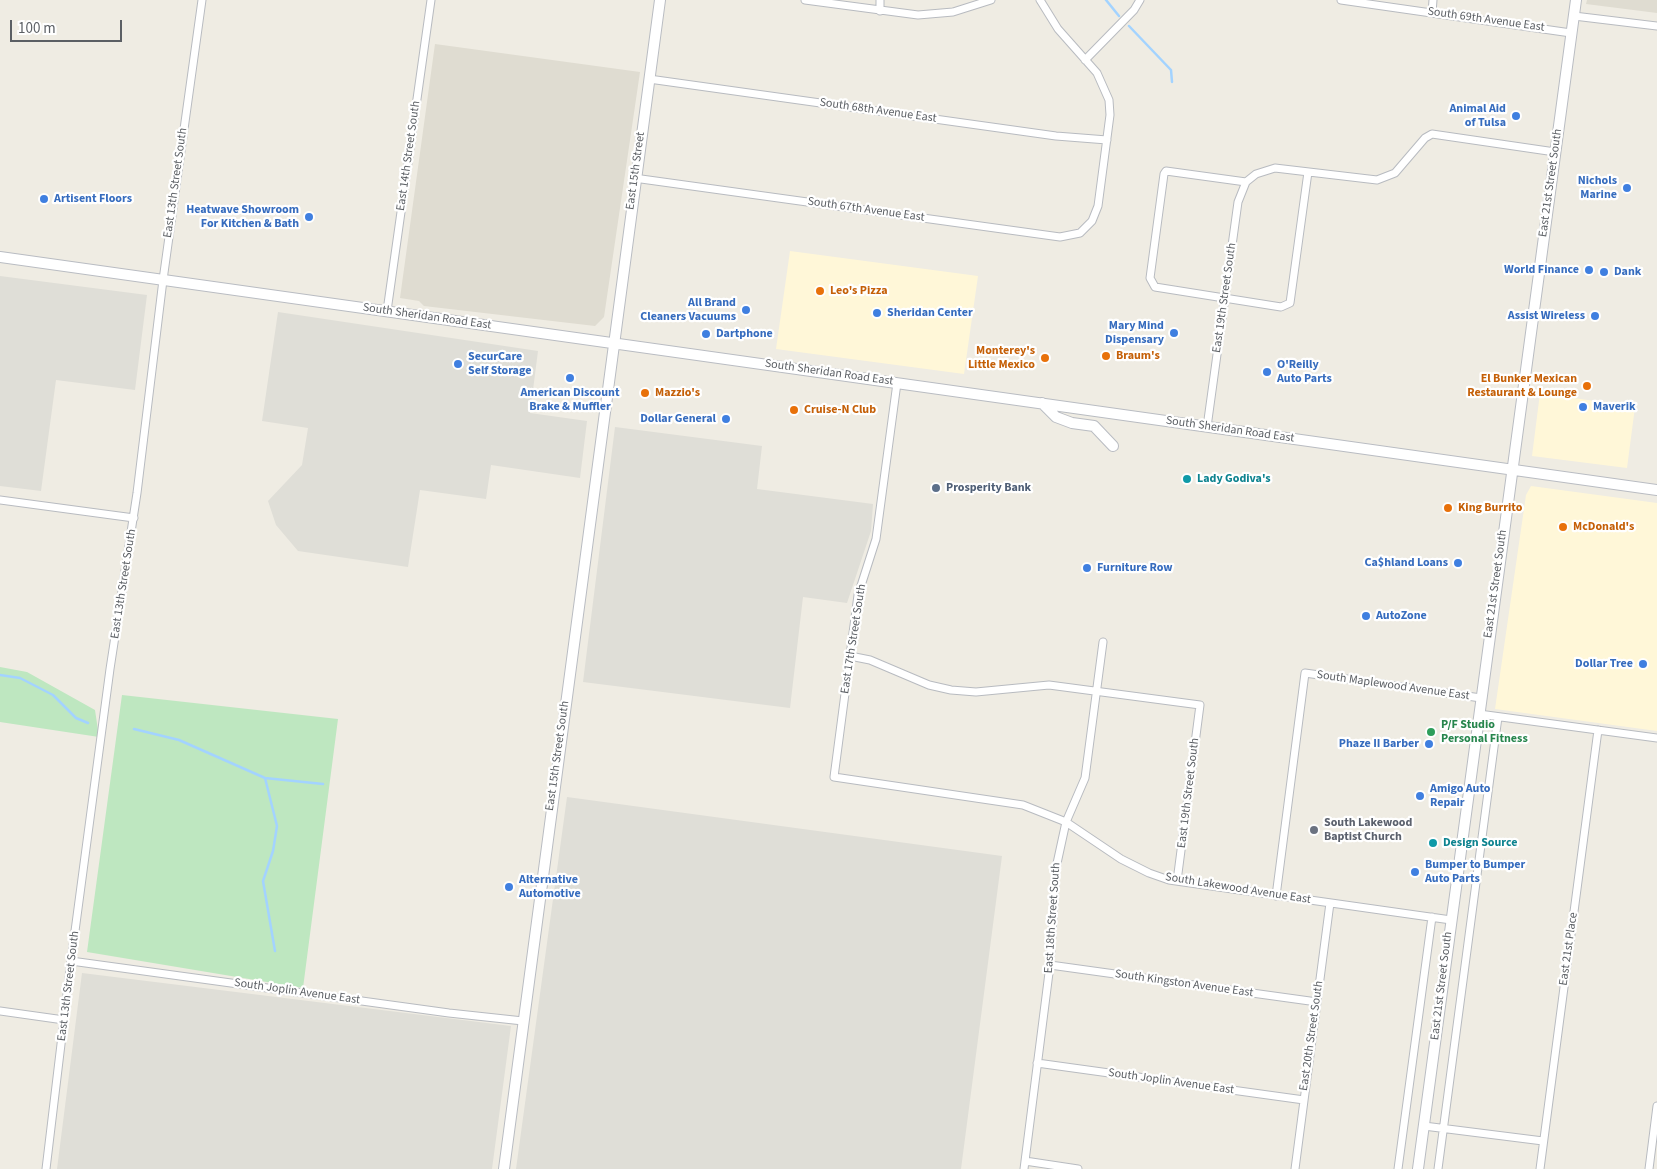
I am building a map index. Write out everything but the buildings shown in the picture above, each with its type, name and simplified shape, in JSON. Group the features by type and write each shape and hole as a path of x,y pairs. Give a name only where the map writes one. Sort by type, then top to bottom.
{"main road":[{"name":"East 15th Street","path":"614,343 634,178 660,0"},
{"name":"East 21st Street South","path":"1418,1169 1511,469 1576,0"},
{"name":"South Sheridan Road East","path":"0,257 1657,490"},
{"name":"East 15th Street South","path":"504,1169 614,343"},
{"path":"1042,403 1056,417 1072,423 1094,426 1113,446"}],"street":[{"name":"East 13th Street South","path":"46,1169 71,961 110,669 134,518 163,280 202,0"},
{"name":"East 14th Street South","path":"387,311 431,0"},
{"path":"805,0 918,15 937,14 968,8 991,0"},
{"path":"880,0 880,11"},
{"path":"1040,0 1058,29 1097,73 1110,100 1107,140"},
{"path":"1085,60 1118,28 1140,0"},
{"name":"South 69th Avenue East","path":"1341,0 1571,32"},
{"path":"1432,13 1433,0"},
{"path":"1574,16 1657,26"},
{"name":"South 68th Avenue East","path":"649,79 1056,136 1107,140"},
{"path":"1308,172 1290,303 1281,308 1155,287 1151,283 1150,278 1164,174 1170,170 1246,182 1256,174 1275,168 1308,172 1366,180 1389,177 1402,167 1424,138 1432,134 1555,152"},
{"name":"South 67th Avenue East","path":"634,178 1060,237 1080,233 1092,221 1098,206 1107,140"},
{"name":"East 19th Street South","path":"1207,427 1238,202 1246,182"},
{"name":"East 17th Street South","path":"834,777 858,595 876,539 897,383"},
{"path":"0,500 134,518"},
{"name":"East 18th Street South","path":"1024,1165 1050,965 1056,868 1066,822 1085,778 1104,642"},
{"path":"850,656 870,660 929,685 951,690 976,692 1049,685 1097,691"},
{"name":"South Maplewood Avenue East","path":"1276,896 1305,673 1481,698"},
{"name":"East 19th Street South","path":"1097,691 1200,705 1177,881"},
{"name":"South Maplewood Avenue East","path":"1479,714 1657,738"},
{"name":"East 21st Street South","path":"1438,1169 1498,717"},
{"name":"East 21st Place","path":"1540,1169 1598,730"},
{"name":"South Lakewood Avenue East","path":"834,777 1005,801 1036,809 1066,822 1120,859 1149,873 1177,881 1451,920"},
{"name":"East 20th Street South","path":"1295,1169 1330,903"},
{"name":"East 21st Street South","path":"1398,1169 1432,918"},
{"name":"South Joplin Avenue East","path":"71,961 449,1013 523,1021"},
{"name":"South Kingston Avenue East","path":"1050,965 1317,1002"},
{"path":"0,1010 64,1020"},
{"name":"South Joplin Avenue East","path":"1037,1063 1304,1100"},
{"path":"1649,1169 1657,1106"},
{"path":"1424,1126 1543,1142"},
{"path":"1024,1165 1078,1169"}],"shaded area":[{"path":"1587,0 1657,0 1657,13 1586,4"},
{"path":"435,44 640,72 604,317 595,326 424,306 419,301 400,298"},
{"name":"Sheridan Center","path":"790,251 978,276 964,374 776,349"},
{"path":"0,276 147,295 135,390 56,380 41,491 0,486"},
{"path":"278,312 538,351 530,413 587,421 580,478 491,465 486,499 420,490 408,567 298,551 276,525 268,501 302,465 308,428 262,421"},
{"path":"1540,393 1635,407 1627,468 1532,456"},
{"path":"615,427 762,446 757,489 873,504 871,531 847,603 803,597 790,708 583,682"},
{"path":"1531,486 1657,503 1657,731 1495,709 1526,495"},
{"path":"567,797 1002,856 961,1169 516,1169"},
{"path":"82,973 511,1026 492,1169 57,1169"}],"green space":[{"path":"0,667 27,672 95,710 99,737 0,722"},
{"path":"122,695 338,719 303,988 87,952"}],"waterway":[{"path":"1106,0 1119,16"},
{"path":"1129,26 1171,70 1172,82"},
{"path":"0,675 20,678 53,695 76,718 88,723"},
{"path":"134,729 179,740 265,778 323,784"},
{"path":"265,778 277,826 273,851 263,881 275,951"}],"place":[{"name":"Animal Aid of Tulsa","path":"1516,116"},
{"name":"Nichols Marine","path":"1627,188"},
{"name":"Artisent Floors","path":"44,199"},
{"name":"Heatwave Showroom For Kitchen & Bath","path":"309,217"},
{"name":"World Finance","path":"1589,270"},
{"name":"Dank","path":"1604,272"},
{"name":"Leo's Pizza","path":"820,291"},
{"name":"All Brand Cleaners Vacuums","path":"746,310"},
{"name":"Sheridan Center","path":"877,313"},
{"name":"Assist Wireless","path":"1595,316"},
{"name":"Mary Mind Dispensary","path":"1174,333"},
{"name":"Dartphone","path":"706,334"},
{"name":"Braum's","path":"1106,356"},
{"name":"Monterey's Little Mexico","path":"1045,358"},
{"name":"SecurCare Self Storage","path":"458,364"},
{"name":"O'Reilly Auto Parts","path":"1267,372"},
{"name":"American Discount Brake & Muffler","path":"570,378"},
{"name":"El Bunker Mexican Restaurant & Lounge","path":"1587,386"},
{"name":"Mazzio's","path":"645,393"},
{"name":"Maverik","path":"1583,407"},
{"name":"Cruise-N Club","path":"794,410"},
{"name":"Dollar General","path":"726,419"},
{"name":"Lady Godiva's","path":"1187,479"},
{"name":"Prosperity Bank","path":"936,488"},
{"name":"King Burrito","path":"1448,508"},
{"name":"McDonald's","path":"1563,527"},
{"name":"Ca$hland Loans","path":"1458,563"},
{"name":"Furniture Row","path":"1087,568"},
{"name":"AutoZone","path":"1366,616"},
{"name":"Dollar Tree","path":"1643,664"},
{"name":"P/F Studio Personal Fitness","path":"1431,732"},
{"name":"Phaze II Barber","path":"1429,744"},
{"name":"Amigo Auto Repair","path":"1420,796"},
{"name":"South Lakewood Baptist Church","path":"1314,830"},
{"name":"Design Source","path":"1433,843"},
{"name":"Bumper to Bumper Auto Parts","path":"1415,872"},
{"name":"Alternative Automotive","path":"509,887"}]}
